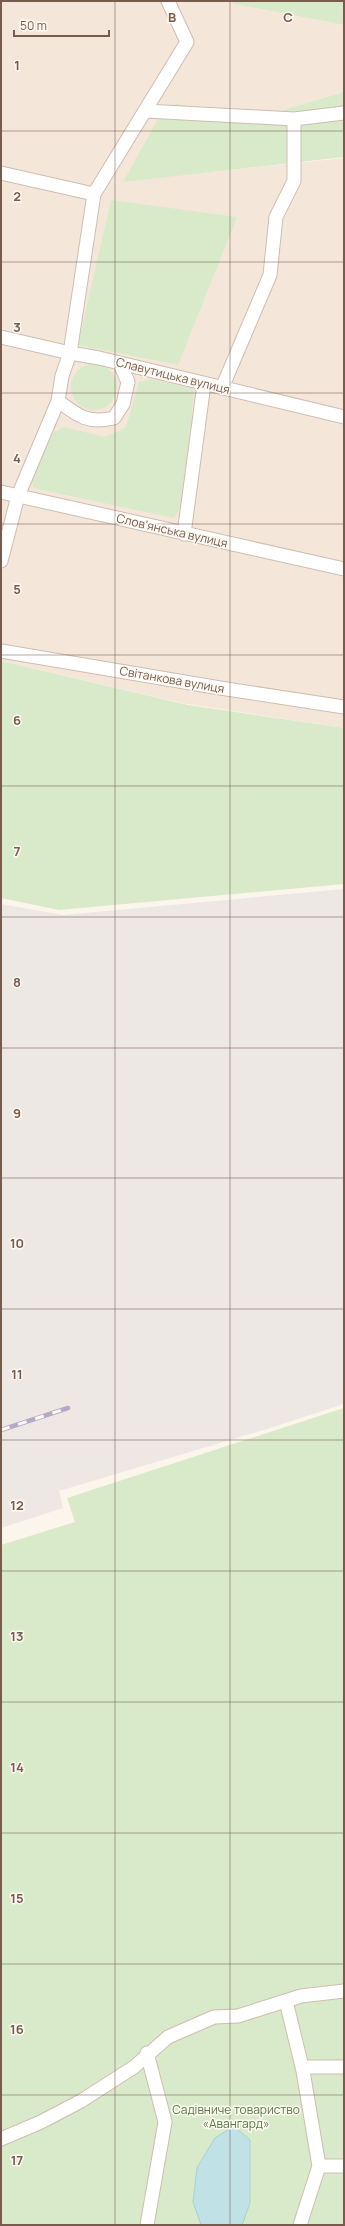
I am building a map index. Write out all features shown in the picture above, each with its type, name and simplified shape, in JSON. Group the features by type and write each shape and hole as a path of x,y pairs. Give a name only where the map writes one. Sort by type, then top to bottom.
{"street":[{"path":"1,561 18,496 58,401 62,376 70,353 94,194 187,42 168,1"},
{"path":"146,111 294,119 344,113"},
{"path":"222,388 270,275 276,217 294,181 294,119"},
{"path":"1,173 94,194"},
{"name":"Славутицька вулиця","path":"1,337 99,358 344,417"},
{"path":"58,401 82,418 99,421 114,418 124,404 128,382 120,364"},
{"path":"184,534 204,384"},
{"name":"Словʼянська вулиця","path":"1,492 344,569"},
{"name":"Світанкова вулиця","path":"1,651 220,688 344,706"},
{"path":"1,2139 42,2122 81,2101 134,2068 147,2053 168,2037 214,2017 238,2016 301,1996 344,1991"},
{"path":"286,2001 302,2067 319,2166 300,2225"},
{"path":"146,2225 165,2122 147,2053"},
{"path":"302,2067 344,2067"},
{"path":"319,2166 344,2166"}],"shaded area":[{"path":"1,1 229,1 234,4 344,25 344,92 256,118 123,181 344,158 344,728 181,703 1,661"},
{"path":"344,889 344,1404 267,1429 59,1491 63,1508 1,1528 1,904 63,915"}],"green space":[{"path":"231,1 344,1 344,25 234,4"},
{"path":"344,92 344,157 123,182 162,112 177,104 256,118"},
{"path":"111,200 237,217 178,365 78,345"},
{"path":"90,364 98,364 107,368 113,374 117,387 113,400 107,406 98,410 90,410 81,406 75,400 71,391 71,383 75,374 81,368"},
{"path":"151,379 194,389 180,508 174,518 33,488 32,476 54,432 64,427 105,437 126,427 139,382"},
{"path":"1,661 188,705 344,728 344,884 59,910 1,898"},
{"name":"Садівниче товариство «Авангард»","path":"344,1408 344,2225 1,2225 1,1545 75,1522 67,1498"}],"water":[{"path":"234,2126 250,2140 250,2203 242,2225 201,2225 193,2202 197,2168 215,2138"}],"railway":[{"path":"1,1430 68,1408"}]}
